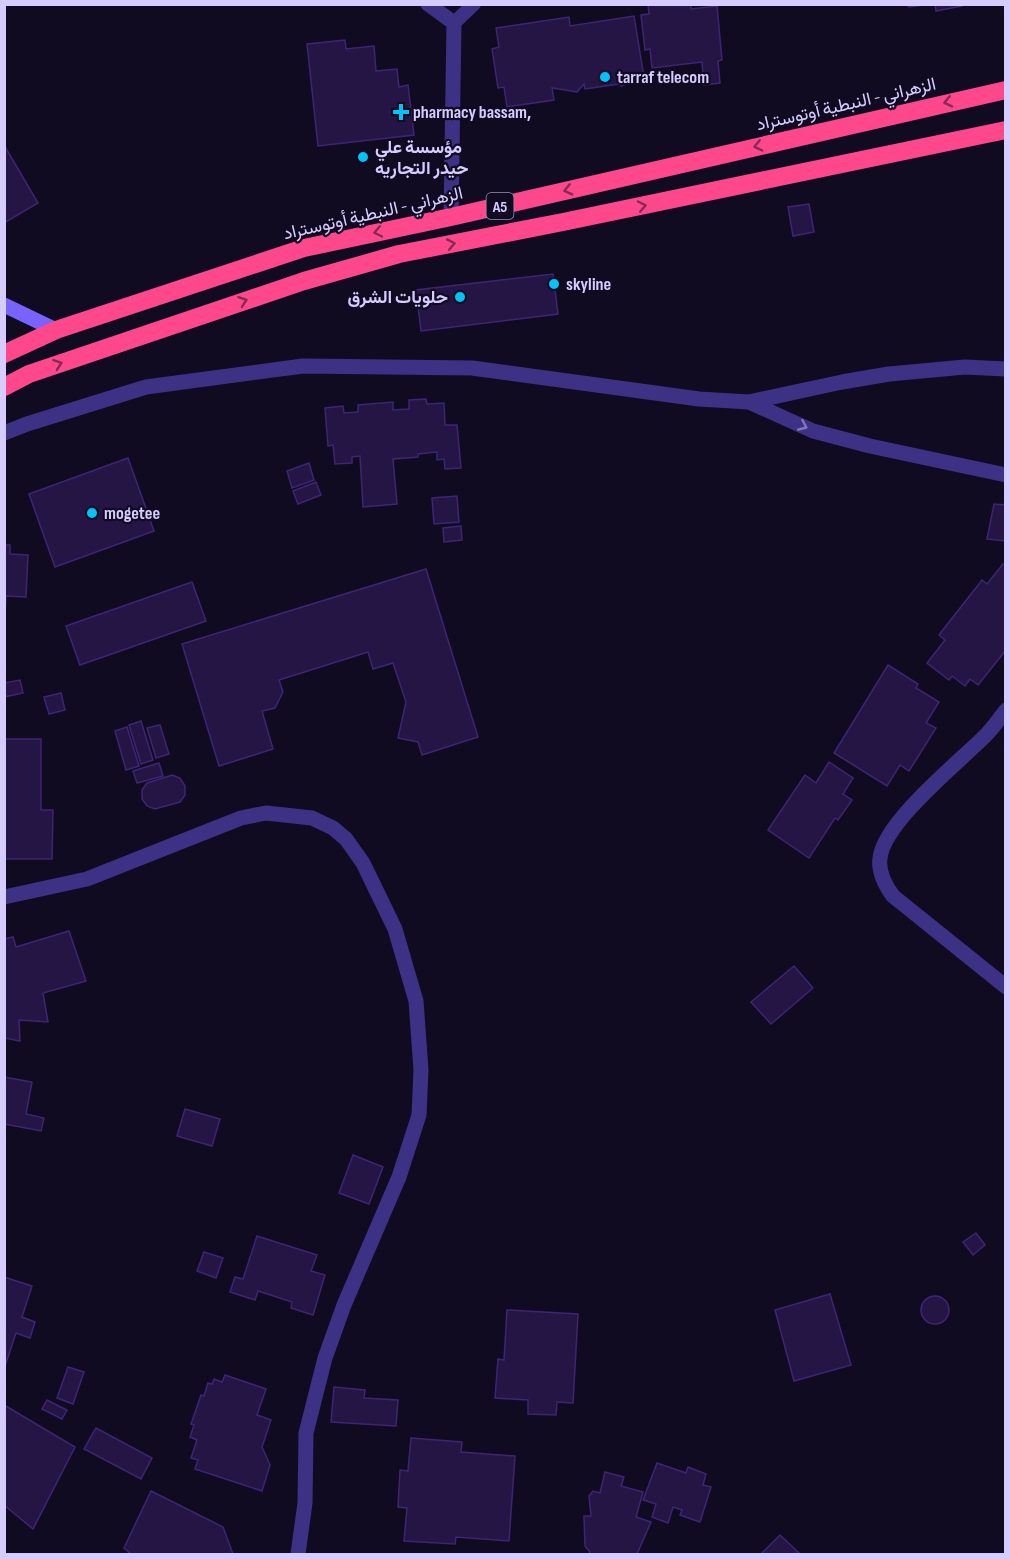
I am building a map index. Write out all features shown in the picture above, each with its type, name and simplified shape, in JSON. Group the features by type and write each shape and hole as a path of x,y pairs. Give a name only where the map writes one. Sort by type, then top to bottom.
{"highway":[{"name":"الزهراني - النبطية أوتوستراد","path":"4,354 56,330 304,248 451,217 1005,90"},
{"name":"A5","path":"4,387 29,374 219,309 304,281 399,254 1005,130"}],"street":[{"path":"428,4 454,23 451,217"},
{"path":"4,305 56,330"},
{"path":"4,433 146,387 303,366 472,368 699,399 749,402 889,374 965,367 1005,369"},
{"path":"749,402 813,431 870,446 1005,475"},
{"path":"1005,710 988,733 892,828 880,858 885,885 893,896 1005,987"},
{"path":"4,897 87,879 241,818 266,813 293,815 312,818 333,828 346,839 363,863 394,929 416,1001 421,1070 419,1115 399,1177 344,1305 325,1358 306,1433 305,1503 298,1554"}],"lane":[{"path":"454,23 474,4"}],"building":[{"path":"648,4 691,4 691,9 717,6 722,60 718,61 720,83 704,85 702,62 652,68 650,49 645,50 641,15 649,14"},
{"path":"906,4 930,4 909,7"},
{"path":"935,4 961,4 962,6 936,11"},
{"path":"634,16 644,77 621,86 618,78 619,84 585,89 584,84 577,92 552,88 554,100 507,107 504,87 498,88 492,49 499,47 496,28 569,17 570,26"},
{"path":"345,40 346,49 374,46 376,71 397,69 399,87 408,85 414,135 318,146 307,44"},
{"path":"4,145 38,203 4,223"},
{"path":"809,204 814,232 793,236 788,207"},
{"path":"553,274 558,314 421,331 416,290"},
{"path":"426,399 427,404 444,403 445,425 457,425 461,468 445,469 444,459 437,460 437,452 418,454 418,457 393,459 397,504 363,507 360,456 352,457 352,463 335,464 333,445 328,446 325,408 343,406 344,413 358,412 358,405 393,402 393,410 409,409 409,400"},
{"name":"mogetee","path":"128,458 154,531 55,567 29,494"},
{"path":"309,463 314,480 292,488 287,471"},
{"path":"316,482 321,495 298,504 293,491"},
{"path":"457,496 459,522 434,524 432,498"},
{"path":"994,504 1006,505 1006,541 987,539"},
{"path":"461,526 462,540 444,542 443,528"},
{"path":"4,545 10,545 10,554 28,555 26,597 6,596 4,627"},
{"path":"1003,564 1006,566 1006,650 978,685 970,679 965,686 952,676 949,680 927,663 945,640 939,635 982,580 987,584"},
{"path":"426,569 478,737 422,755 418,742 398,738 406,702 393,663 373,669 368,652 279,680 283,692 275,708 262,711 273,749 219,766 182,644"},
{"path":"192,582 206,621 80,665 66,626"},
{"path":"888,665 918,684 916,688 939,702 926,723 936,728 909,771 900,765 887,786 834,753"},
{"path":"20,680 23,693 4,697 4,683"},
{"path":"61,693 65,710 49,714 44,697"},
{"path":"141,721 153,760 141,764 129,725"},
{"path":"160,725 169,754 156,758 147,728"},
{"path":"127,727 139,766 126,770 115,731"},
{"path":"4,739 41,739 41,810 53,810 52,859 4,859"},
{"path":"829,762 853,778 843,794 852,800 838,820 835,818 809,858 768,830 805,775 816,783"},
{"path":"159,763 163,776 137,783 133,771"},
{"path":"172,775 180,778 185,786 185,795 180,802 155,809 147,806 142,799 142,790 147,783"},
{"path":"69,931 86,981 43,993 48,1022 19,1020 20,1041 4,1038 4,939 13,937 16,947"},
{"path":"794,966 813,988 771,1024 751,1002"},
{"path":"4,1077 32,1082 26,1114 44,1118 41,1131 4,1124"},
{"path":"185,1109 220,1119 212,1146 177,1136"},
{"path":"353,1155 383,1167 369,1204 339,1193"},
{"path":"976,1233 985,1245 973,1255 963,1242"},
{"path":"257,1236 317,1255 311,1271 325,1275 313,1315 291,1308 292,1302 258,1291 255,1300 230,1292 235,1277 243,1279"},
{"path":"204,1252 223,1258 216,1278 197,1271"},
{"path":"4,1277 32,1286 22,1317 35,1322 30,1338 16,1333 4,1369"},
{"path":"830,1294 851,1365 794,1381 775,1310"},
{"path":"935,1296 945,1300 949,1310 945,1320 935,1324 925,1320 921,1310 925,1300"},
{"path":"507,1310 578,1314 573,1403 557,1402 556,1415 528,1414 528,1400 495,1398 498,1359 504,1360"},
{"path":"68,1367 84,1372 73,1404 57,1398"},
{"path":"225,1375 266,1389 257,1415 271,1420 262,1447 270,1465 262,1491 195,1469 198,1460 191,1458 197,1440 190,1437 194,1425 191,1424 201,1395 204,1396 208,1383 212,1384 214,1379 222,1382"},
{"path":"334,1387 365,1390 364,1398 398,1400 396,1426 331,1422"},
{"path":"47,1400 67,1410 62,1419 42,1409"},
{"path":"4,1405 75,1447 33,1529 4,1505"},
{"path":"96,1428 152,1458 141,1479 84,1449"},
{"path":"411,1438 462,1442 461,1452 515,1456 509,1541 456,1537 455,1544 404,1541 407,1508 398,1507 400,1470 408,1471"},
{"path":"657,1463 686,1473 688,1467 706,1474 703,1485 711,1487 700,1522 680,1515 682,1510 673,1507 668,1523 652,1517 656,1504 643,1500"},
{"path":"605,1472 624,1477 621,1486 643,1492 636,1517 651,1522 637,1554 589,1554 585,1546 584,1516 591,1516 589,1496 593,1491 600,1493"},
{"path":"151,1491 223,1527 233,1554 131,1554 124,1548"},
{"path":"780,1535 799,1553 761,1554"}],"place":[{"name":"tarraf telecom","path":"605,77"},
{"name":"pharmacy bassam,","path":"401,112"},
{"name":"مؤسسة علي حيدر التجاريه","path":"363,157"},
{"name":"skyline","path":"554,284"},
{"name":"حلويات الشرق","path":"460,297"},
{"name":"mogetee","path":"92,513"}]}
